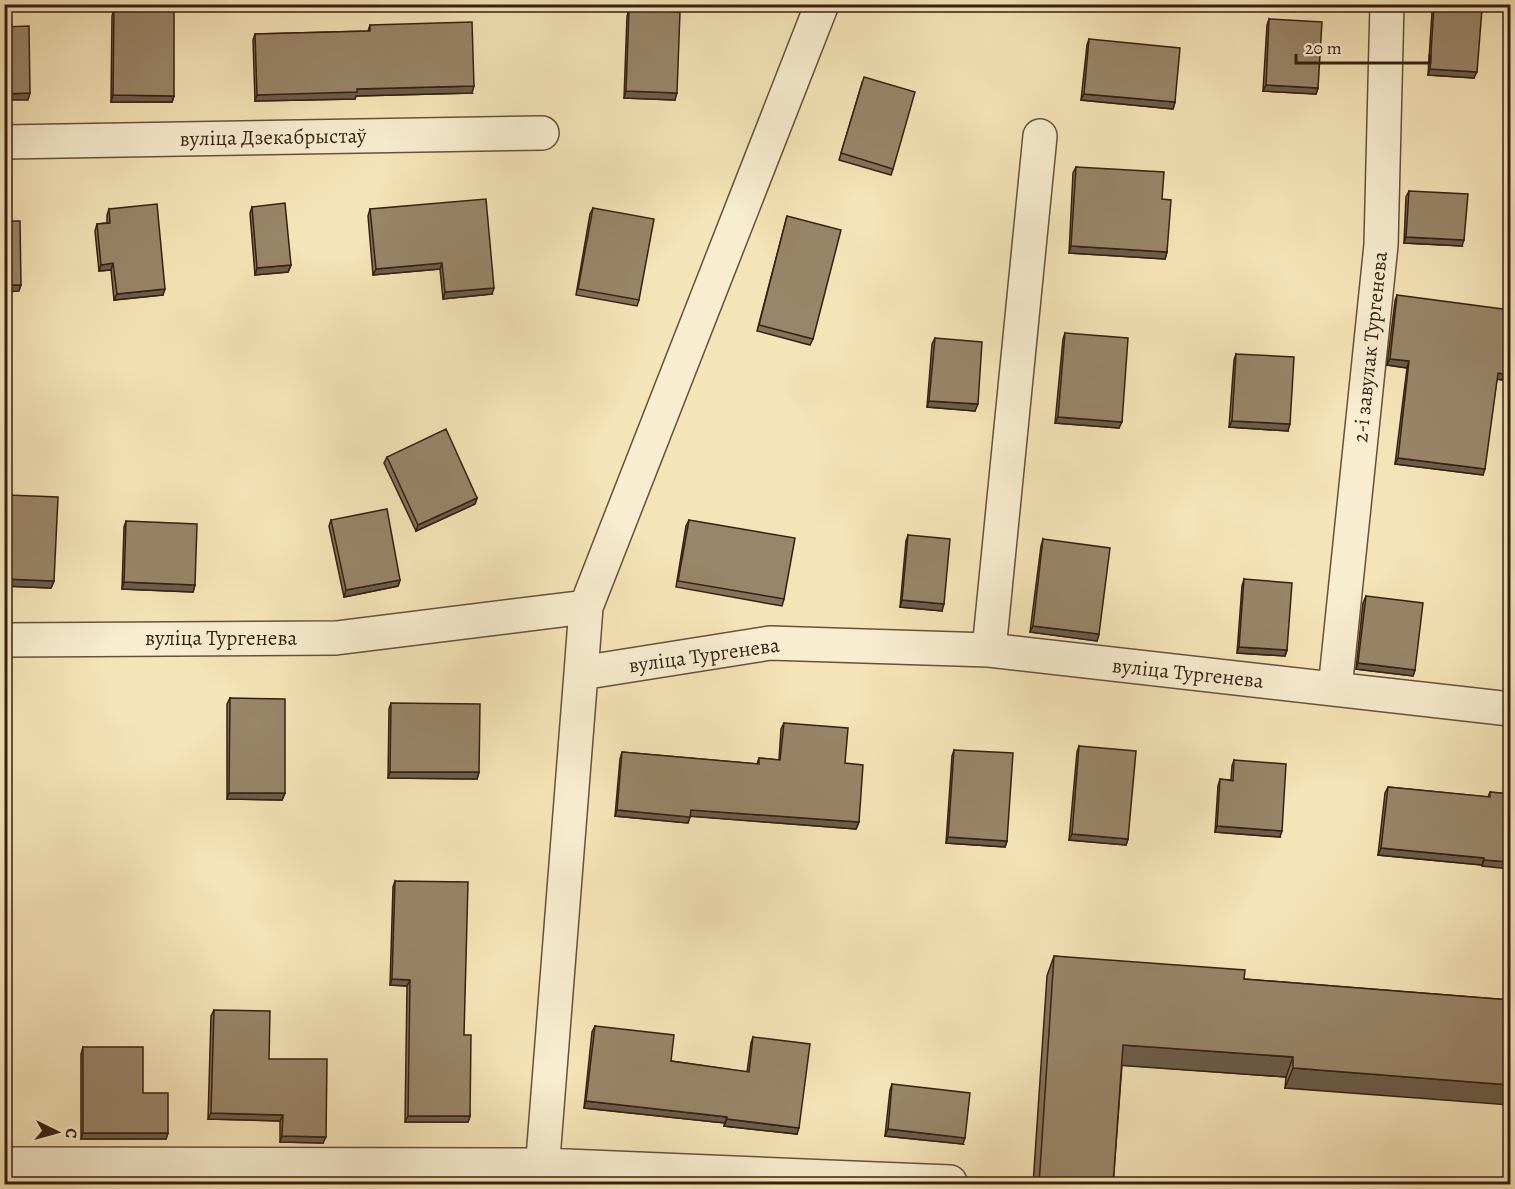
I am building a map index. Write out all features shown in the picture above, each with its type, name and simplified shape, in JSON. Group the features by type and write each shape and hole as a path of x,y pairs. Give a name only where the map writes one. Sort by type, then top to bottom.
{"street":[{"path":"542,1175 586,607 822,4"},
{"name":"2-і завулак Тургенева","path":"1335,689 1381,245 1387,4"},
{"name":"вуліца Дзекабрыстаў","path":"4,142 542,132"},
{"path":"989,650 1040,136"},
{"name":"вуліца Тургенева","path":"4,640 336,638 586,607"},
{"name":"вуліца Тургенева","path":"580,673 770,643 989,650 1510,709"},
{"path":"4,1164 950,1182"}],"building":[{"path":"1434,5 1482,9 1477,72 1430,69"},
{"path":"114,9 174,10 174,96 113,95"},
{"path":"629,9 680,12 677,93 626,91"},
{"path":"1269,19 1322,22 1318,88 1266,85"},
{"path":"472,22 474,86 357,89 357,92 257,95 255,34 370,31 370,25"},
{"path":"29,26 30,93 4,94 4,27"},
{"path":"1089,39 1180,48 1175,102 1084,94"},
{"path":"864,77 915,92 893,169 841,153"},
{"path":"1076,167 1164,172 1162,199 1171,200 1167,252 1071,246"},
{"path":"1409,191 1468,194 1464,240 1406,237"},
{"path":"486,199 494,288 445,292 442,263 376,269 370,209"},
{"path":"285,203 291,265 257,268 252,207"},
{"path":"157,204 165,289 117,294 113,263 101,265 97,224 110,223 109,209"},
{"path":"593,208 654,219 639,300 578,289"},
{"path":"787,216 841,230 813,339 759,325"},
{"path":"4,221 20,221 21,285 4,285"},
{"path":"1397,295 1510,310 1504,374 1498,373 1485,469 1398,458 1409,361 1390,359"},
{"path":"1065,333 1128,338 1122,422 1058,417"},
{"path":"935,338 982,342 978,404 929,401"},
{"path":"1236,354 1294,357 1290,424 1232,421"},
{"path":"446,429 477,498 418,525 387,457"},
{"path":"7,495 58,497 54,581 4,579"},
{"path":"387,509 400,580 346,590 331,520"},
{"path":"689,520 795,538 784,599 678,581"},
{"path":"126,521 197,524 195,585 124,582"},
{"path":"908,535 950,539 944,604 902,600"},
{"path":"1043,539 1110,548 1099,634 1033,626"},
{"path":"1244,579 1292,583 1287,650 1239,647"},
{"path":"1366,596 1423,603 1415,670 1358,663"},
{"path":"4,694 11,694 10,787 4,787"},
{"path":"230,698 285,699 285,793 229,793"},
{"path":"391,703 480,704 479,772 390,772"},
{"path":"784,723 848,728 845,763 863,765 859,822 691,810 690,817 617,810 622,752 759,764 759,758 780,760"},
{"path":"1079,746 1136,751 1128,839 1072,834"},
{"path":"954,750 1013,753 1007,841 948,837"},
{"path":"1234,760 1286,764 1282,831 1217,826 1220,779 1233,781"},
{"path":"1388,787 1490,797 1490,792 1510,794 1510,862 1381,848"},
{"path":"395,881 468,882 464,1035 471,1035 470,1116 408,1116 410,980 392,979"},
{"path":"1054,956 1245,970 1244,979 1510,1000 1510,1085 1293,1068 1293,1057 1123,1045 1113,1185 1039,1185"},
{"path":"214,1010 270,1011 269,1059 327,1059 326,1137 282,1136 283,1115 211,1113"},
{"path":"595,1026 674,1035 671,1061 749,1072 753,1037 810,1044 799,1128 727,1119 727,1117 586,1101"},
{"path":"83,1047 143,1047 143,1093 168,1093 168,1133 83,1133"},
{"path":"892,1084 970,1093 965,1138 888,1129"}]}
